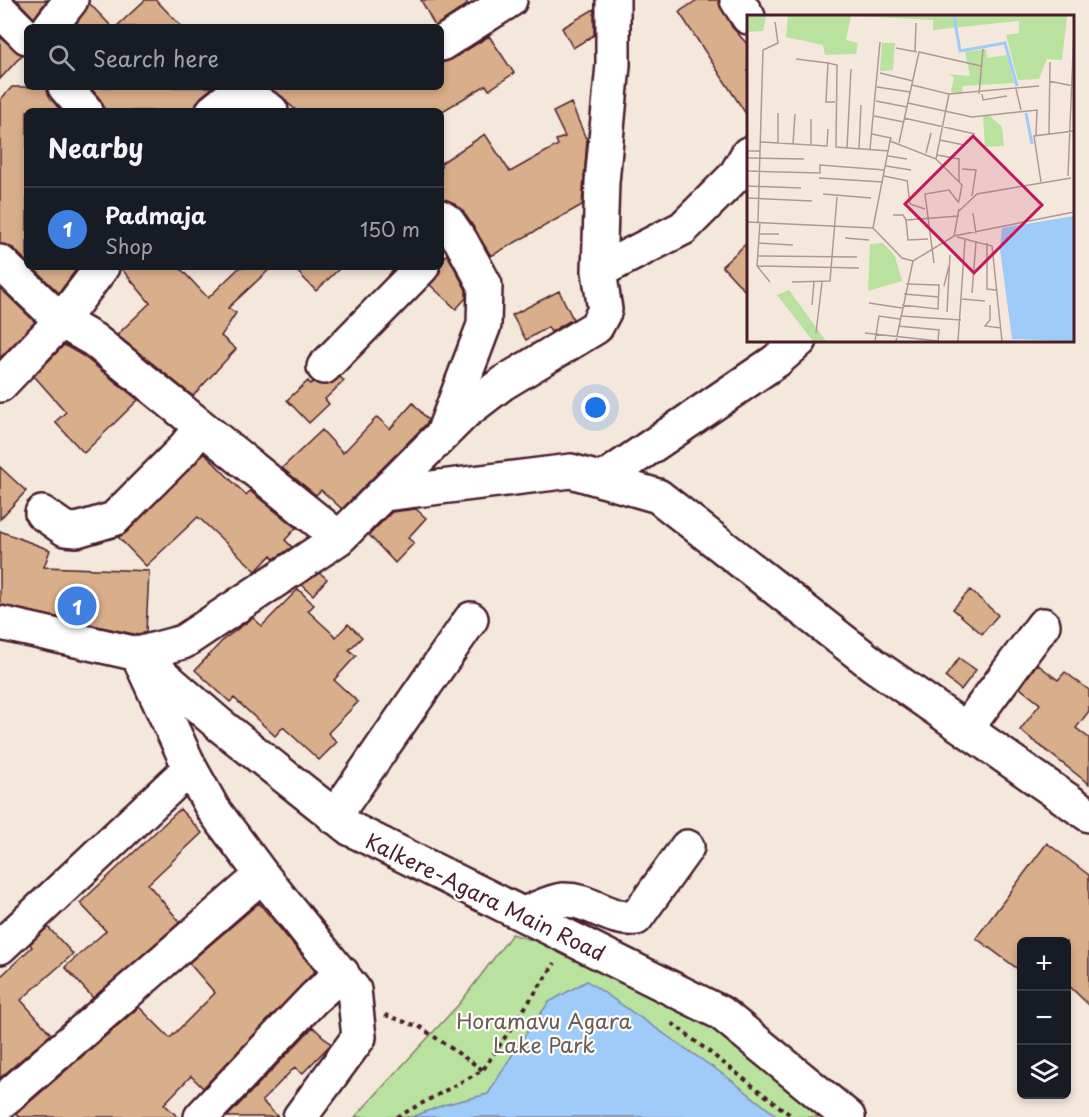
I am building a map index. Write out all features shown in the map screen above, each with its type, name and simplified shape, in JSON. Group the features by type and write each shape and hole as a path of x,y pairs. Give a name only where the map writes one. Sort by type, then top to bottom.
{"street":[{"path":"53,24 71,0"},
{"path":"444,42 510,0"},
{"path":"0,623 138,654 183,642 339,538 464,413 503,383 596,327 605,310 599,272 602,182 613,65 613,0"},
{"path":"737,0 747,15"},
{"path":"0,10 24,35"},
{"path":"68,90 83,108"},
{"path":"217,108 239,90 266,108"},
{"path":"599,272 683,228 744,171"},
{"path":"443,433 484,325 485,285 446,232"},
{"path":"0,262 61,321 94,340 200,428 339,538"},
{"path":"0,385 61,321 100,270"},
{"path":"324,367 419,270"},
{"path":"602,480 776,361 798,342"},
{"path":"42,513 65,529 96,526 114,519 182,451 200,428"},
{"path":"383,494 571,471 658,496 875,666 1089,815"},
{"path":"334,817 471,619"},
{"path":"966,729 1043,624"},
{"path":"138,654 190,768 213,808 262,876 354,990 359,1037 300,1117"},
{"name":"Kalkere-Agara Main Road","path":"138,654 220,725 351,829 721,1013 848,1117"},
{"path":"0,947 190,768"},
{"path":"523,914 563,900 596,907 620,920 636,918 687,847"},
{"path":"0,1103 262,876"},
{"path":"201,1117 314,998 342,973"}],"path":[{"path":"397,1117 483,1070 558,960"},
{"path":"355,1005 420,1027 483,1070"},
{"path":"662,1016 793,1117"}],"green space":[{"name":"Horamavu Agara Lake Park","path":"512,934 601,961 707,1024 832,1117 355,1117 460,1003"}],"water":[{"path":"587,981 730,1079 778,1117 412,1117 443,1105 488,1094 522,1039 549,1002"}],"building":[{"path":"17,0 47,0 34,18"},
{"path":"145,0 156,0 179,24 119,24"},
{"path":"421,0 465,0 468,4 438,24 434,24"},
{"path":"697,0 718,0 732,27 747,44 747,115 679,12"},
{"path":"89,3 109,24 76,24"},
{"path":"594,9 594,35 573,48 562,28"},
{"path":"489,36 514,73 489,90 486,85 444,110 444,108 294,108 272,90 444,90 444,62"},
{"path":"0,37 22,55 0,79"},
{"path":"12,87 24,87 24,90 48,90 51,99 58,108 24,108 24,259 13,248 0,244 0,100"},
{"path":"92,90 209,90 201,97 196,108 103,108 100,99"},
{"path":"571,103 587,141 582,205 491,256 463,211 452,202 444,200 444,161 485,134 510,172 558,145 556,140 565,137 553,112"},
{"path":"747,243 747,293 722,266"},
{"path":"447,254 466,290 466,298 456,309 430,285 440,270 444,270 444,258"},
{"path":"35,270 76,270 59,293"},
{"path":"122,270 182,270 208,298 237,270 269,270 228,308 236,313 221,336 236,349 193,396 117,335 150,303"},
{"path":"296,270 338,270 316,291"},
{"path":"0,288 35,322 0,358"},
{"path":"559,291 573,319 551,332 548,327 526,340 512,315"},
{"path":"64,345 83,356 138,400 84,453 55,422 66,412 34,376"},
{"path":"340,377 344,381 325,399 329,404 309,423 287,400 308,381 310,384 313,382 328,385"},
{"path":"413,403 428,420 427,423 342,509 321,490 316,495 282,468 322,430 343,453 377,417 390,429"},
{"path":"204,453 246,495 250,491 296,528 285,540 292,547 274,559 271,555 256,571 198,517 146,566 118,537 127,532"},
{"path":"0,467 26,491 0,519"},
{"path":"416,509 426,518 408,538 414,543 395,563 369,535 392,512"},
{"path":"0,531 50,550 44,567 149,571 146,632 138,635 0,605"},
{"path":"320,573 327,579 313,595 302,585"},
{"path":"298,589 314,605 308,611 336,637 348,624 362,637 349,650 356,656 334,680 358,702 328,733 337,742 319,760 283,727 275,736 234,698 230,702 195,670 224,639 253,618 262,626"},
{"path":"970,590 998,615 982,634 953,609"},
{"path":"959,658 976,670 961,690 945,677"},
{"path":"1037,664 1058,680 1065,672 1089,690 1089,711 1076,728 1089,738 1089,784 1020,730 1040,704 1020,688"},
{"path":"180,809 202,833 148,884 180,922 93,998 65,967 106,931 80,903"},
{"path":"1047,843 1089,875 1089,1005 1071,988 1071,937 1017,937 1017,968 976,938"},
{"path":"259,903 315,971 203,1088 191,1076 164,1104 178,1117 19,1117 16,1114 139,1007 170,1038 215,993 189,963"},
{"path":"48,927 73,954 21,1000 51,1034 0,1078 0,977 32,947 30,944"},
{"path":"313,1027 331,1044 302,1074 295,1067 262,1101 278,1117 227,1117"}],"place":[{"name":"Padmaja","path":"77,606"}]}
